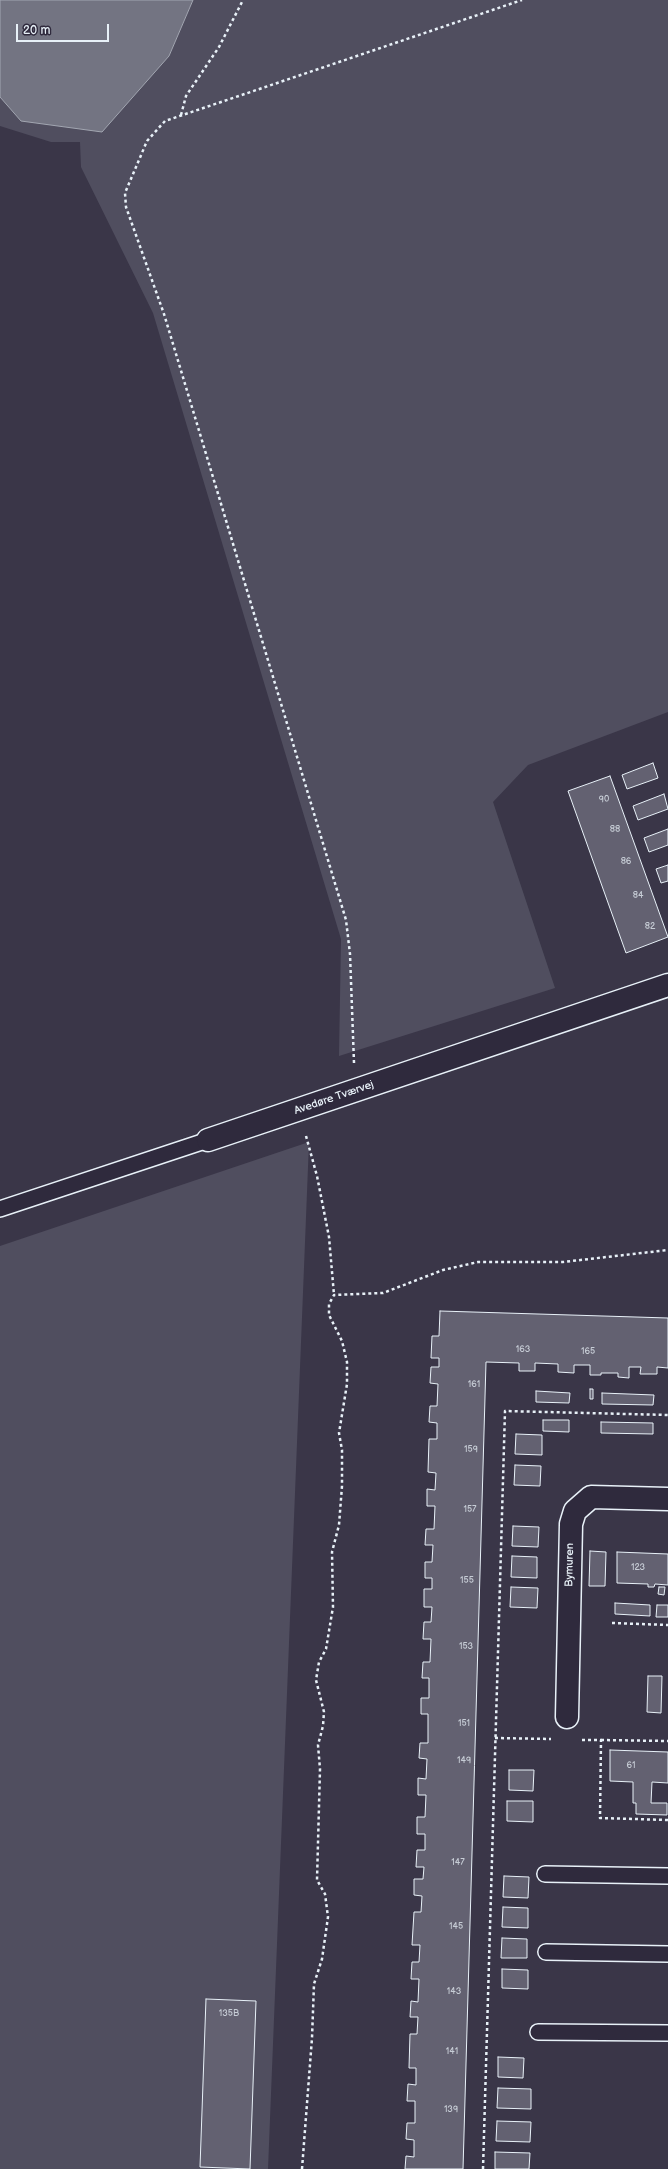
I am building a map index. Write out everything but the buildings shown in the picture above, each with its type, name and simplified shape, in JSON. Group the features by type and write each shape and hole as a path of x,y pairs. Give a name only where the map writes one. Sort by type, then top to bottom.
{"street":[{"name":"Avedøre Tværvej","path":"208,1140 668,986"},
{"name":"Bymuren","path":"567,1717 571,1524 575,1511 592,1497 668,1499"}],"lane":[{"name":"Avedøre Tværvej","path":"0,1209 208,1140"},
{"path":"545,1874 668,1876"},
{"path":"546,1952 668,1954"},
{"path":"538,2032 668,2033"}],"path":[{"path":"181,116 186,96 219,47 243,0"},
{"path":"360,1089 354,1059 350,954 346,920 164,314 126,208 125,193 147,141 165,121 522,0"},
{"path":"299,1110 317,1176 329,1237 334,1295 329,1304 330,1315 342,1342 347,1362 347,1384 339,1433 342,1450 342,1486 339,1525 332,1552 333,1607 326,1649 319,1662 316,1680 324,1712 323,1726 318,1745 320,1769 317,1880 324,1894 328,1917 322,1959 314,1984 312,2038 302,2169"},
{"path":"334,1295 383,1294 443,1270 478,1262 564,1262 668,1250"},
{"path":"483,2169 505,1411 668,1415"},
{"path":"612,1623 668,1625"},
{"path":"496,1738 559,1740"},
{"path":"580,1740 668,1741"},
{"path":"601,1740 600,1818 668,1820"}],"shaded area":[{"path":"193,0 668,0 668,712 528,765 493,802 555,988 339,1056 341,939 153,313 81,167 80,142 51,142 0,126 0,97 21,121 169,56"},
{"path":"309,1142 268,2169 0,2169 0,1246"}],"water":[{"path":"0,0 193,0 169,56 102,132 21,121 0,97"}]}
